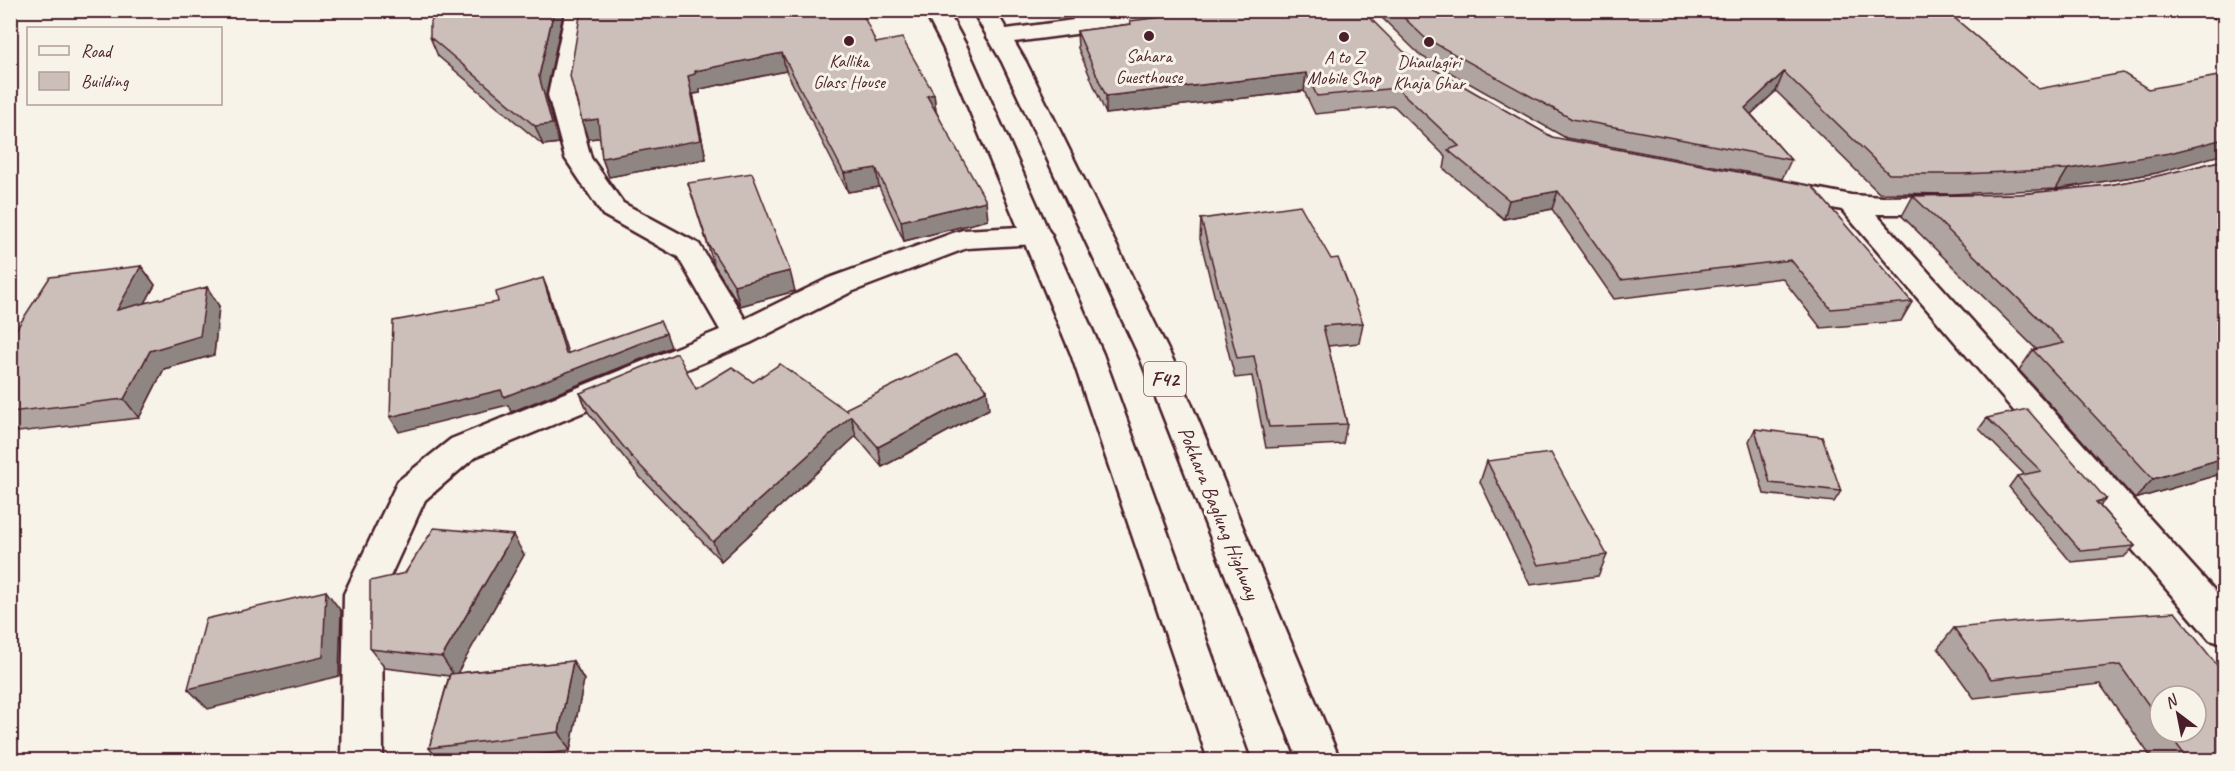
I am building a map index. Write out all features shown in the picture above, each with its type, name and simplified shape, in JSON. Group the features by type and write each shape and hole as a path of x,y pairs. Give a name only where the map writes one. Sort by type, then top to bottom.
{"main road":[{"path":"935,10 955,47 1087,354 1229,760"},
{"path":"991,24 1204,10"},
{"path":"575,14 561,94 578,158 613,209 689,251 739,335"},
{"name":"Pokhara Baglung Highway","path":"991,24 1014,62 1157,360 1319,760"},
{"path":"1751,184 1851,203 1883,206 1973,205"},
{"path":"1851,203 2224,628"},
{"path":"362,760 363,594 411,491 464,447 739,335 840,285 963,239 1037,235"}],"building":[{"path":"439,10 554,10 539,76 552,124 535,126 430,37 430,23"},
{"path":"581,10 861,10 876,43 902,38 934,94 927,96 986,201 901,221 876,168 844,173 782,53 695,71 695,74 688,76 701,140 602,158 598,119 582,121 570,76"},
{"path":"1219,10 1362,10 1404,52 1552,137 1812,186 1912,302 1831,309 1791,260 1621,280 1558,191 1509,200 1448,150 1459,146 1397,88 1317,96 1306,73 1106,96 1077,31 1131,24 1130,21"},
{"path":"1396,10 1945,10 2038,89 2123,73 2148,89 2224,75 2224,139 2170,153 2068,169 1963,174 1889,174 1784,72 1745,108 1791,160 1572,119 1425,38"},
{"path":"2224,160 2224,458 2153,479 2033,350 2064,343 1913,196 2020,194 2109,185"},
{"path":"752,173 790,271 734,285 708,244 688,183"},
{"path":"1300,205 1331,259 1338,258 1363,323 1323,326 1347,424 1269,427 1254,356 1237,358 1201,219"},
{"path":"141,266 117,310 207,287 200,336 150,351 124,399 10,412 10,339 50,277"},
{"path":"543,278 566,354 660,321 666,333 504,397 501,390 390,417 393,321 498,302 496,292"},
{"path":"677,353 696,389 732,367 753,382 780,364 848,412 845,409 957,354 987,390 878,447 851,416 713,542 631,456 580,393"},
{"path":"2027,409 2106,499 2096,502 2135,546 2081,551 2017,476 2041,471 1987,418"},
{"path":"1755,429 1822,437 1841,491 1770,483"},
{"path":"1551,453 1607,555 1538,565 1487,461"},
{"path":"434,528 513,535 442,657 370,649 370,581 405,573"},
{"path":"326,591 323,657 188,689 206,619"},
{"path":"2175,612 2224,674 2224,760 2188,760 2177,744 2208,744 2208,684 2148,684 2148,704 2120,665 1991,679 1954,628"},
{"path":"573,661 559,732 429,748 450,674"}],"place":[{"name":"Sahara Guesthouse","path":"1149,36"},
{"name":"A to Z Mobile Shop","path":"1344,37"},
{"name":"Kallika Glass House","path":"849,41"},
{"name":"Dhaulagiri Khaja Ghar","path":"1429,42"}]}
